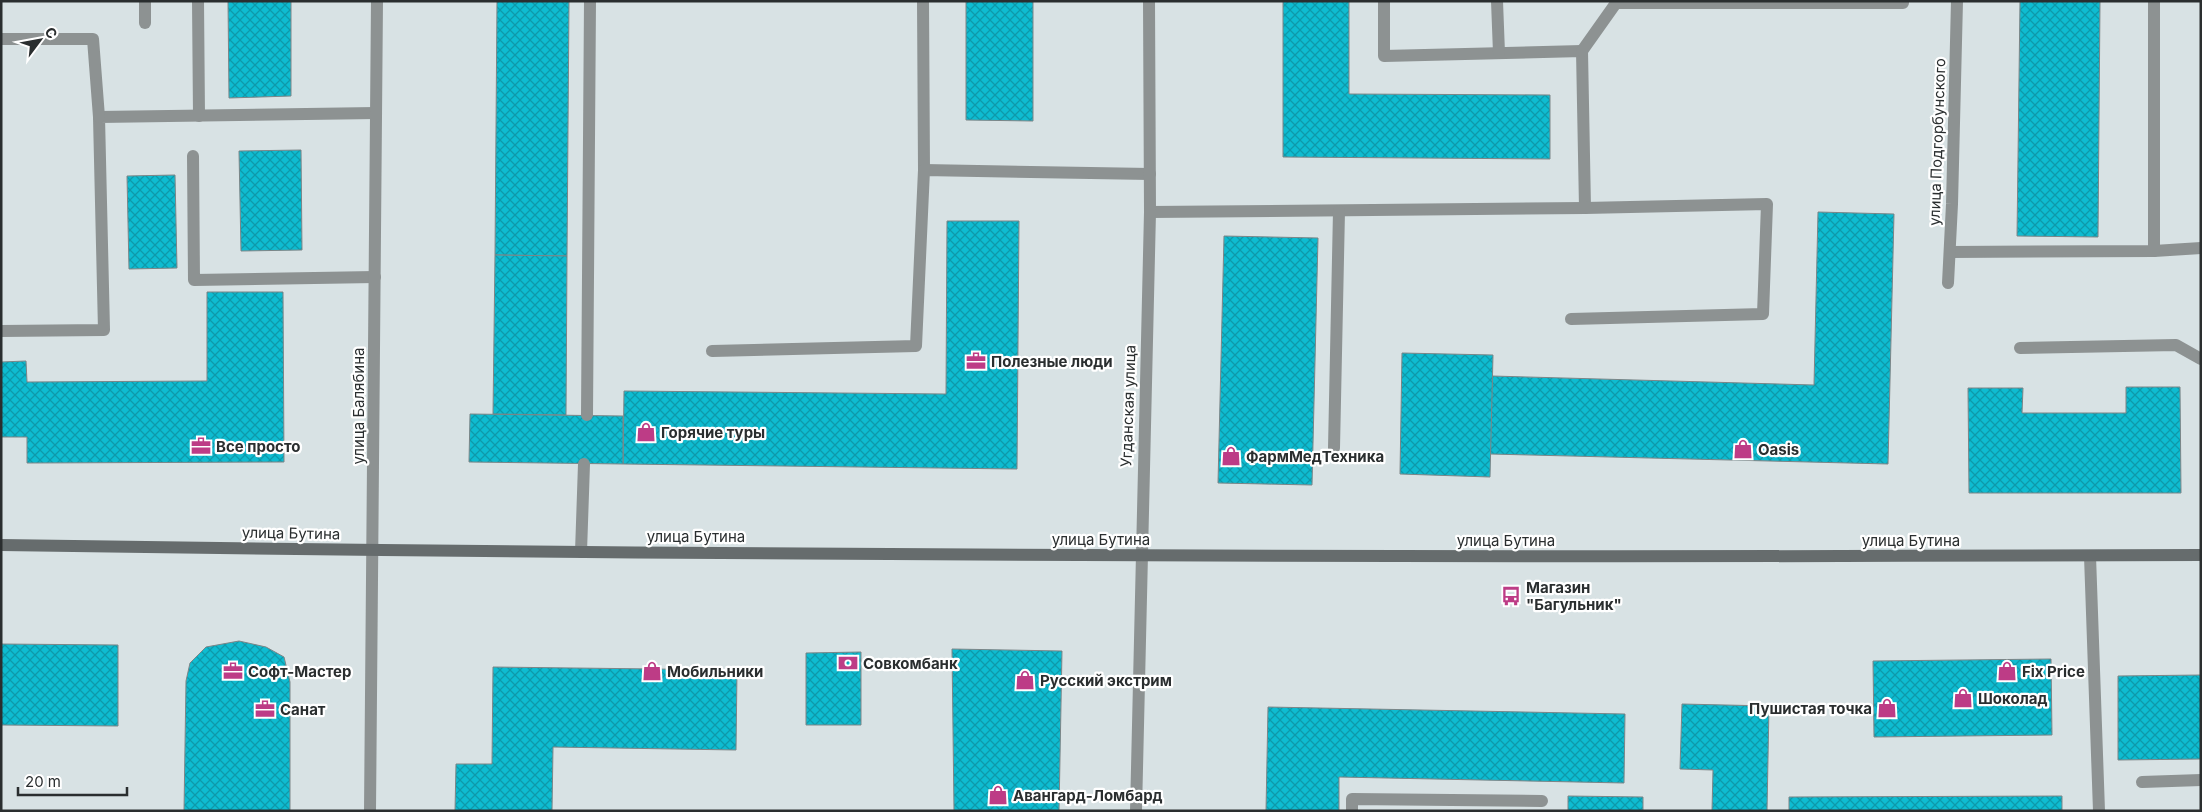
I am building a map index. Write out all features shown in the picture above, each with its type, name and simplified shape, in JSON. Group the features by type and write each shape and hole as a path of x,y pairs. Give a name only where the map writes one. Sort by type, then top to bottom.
{"main road":[{"name":"улица Бутина","path":"1,546 371,551 1140,555 2201,555"}],"street":[{"path":"145,1 145,23"},
{"path":"198,1 199,116"},
{"name":"улица Балябина","path":"370,811 377,1"},
{"path":"587,415 590,1"},
{"path":"712,351 916,346 924,170 923,1"},
{"name":"Угданская улица","path":"1136,811 1140,555 1150,212 1149,1"},
{"path":"1384,1 1384,56 1582,51"},
{"path":"1497,1 1499,53"},
{"path":"1585,208 1582,51 1616,3 1904,3 1903,1"},
{"name":"улица Подгорбунского","path":"1948,283 1957,1"},
{"path":"2154,1 2154,251"},
{"path":"1,39 92,39 99,117 104,330 1,331"},
{"path":"99,117 376,113"},
{"path":"193,156 194,280 375,277"},
{"path":"924,170 1150,174"},
{"path":"1150,212 1585,208 1767,204 1763,314 1571,320"},
{"path":"1334,448 1339,211"},
{"path":"1950,252 2154,251 2201,248"},
{"path":"2020,348 2176,345 2201,360"},
{"path":"581,552 584,464"},
{"path":"2090,556 2099,811"},
{"path":"2142,782 2201,780"},
{"path":"1352,811 1352,799 1542,801"}],"building":[{"path":"228,1 291,1 291,96 229,98"},
{"path":"497,1 569,1 567,256 495,255"},
{"path":"966,1 1033,1 1033,121 966,120"},
{"path":"1283,1 1349,1 1349,94 1550,95 1550,159 1283,157"},
{"path":"2020,1 2100,1 2098,237 2017,236"},
{"path":"301,150 302,250 241,251 239,151"},
{"path":"175,175 177,268 129,269 127,176"},
{"path":"1818,212 1894,214 1888,464 1490,454 1492,376 1814,385"},
{"path":"947,221 1019,221 1017,469 623,464 624,391 946,394"},
{"path":"1224,236 1318,238 1312,485 1218,483"},
{"path":"495,255 567,256 566,415 493,414"},
{"path":"207,292 283,292 284,462 27,463 27,437 1,437 1,362 26,361 27,382 207,381"},
{"path":"1402,353 1493,355 1490,477 1400,474"},
{"path":"2126,387 2180,387 2181,493 1969,493 1968,388 2023,388 2022,413 2126,413"},
{"path":"470,414 623,416 623,464 469,462"},
{"path":"239,641 266,647 284,657 290,682 290,811 184,811 186,681 190,663 206,647"},
{"path":"1,644 118,645 118,726 1,725"},
{"path":"952,649 1062,651 1059,811 954,811"},
{"path":"861,652 861,725 806,725 806,653"},
{"name":"Шоколад","path":"2051,659 2052,735 1874,737 1873,661"},
{"path":"493,667 737,670 736,750 553,747 552,811 455,811 456,764 492,764"},
{"path":"2201,675 2201,759 2118,760 2118,676"},
{"path":"1682,704 1769,706 1767,811 1712,811 1713,770 1680,769"},
{"path":"1268,707 1625,714 1624,783 1339,777 1339,811 1266,811"},
{"path":"1568,796 1643,797 1643,811 1568,811"},
{"path":"2062,796 2062,811 1789,811 1789,797"}],"place":[{"name":"Полезные люди","path":"976,361"},
{"name":"Горячие туры","path":"646,432"},
{"name":"Все просто","path":"201,446"},
{"name":"Oasis","path":"1743,449"},
{"name":"ФармМедТехника","path":"1231,456"},
{"name":"Магазин \"Багульник\"","path":"1511,596"},
{"name":"Совкомбанк","path":"848,663"},
{"name":"Софт-Мастер","path":"233,671"},
{"name":"Мобильники","path":"652,671"},
{"name":"Fix Price","path":"2007,671"},
{"name":"Русский экстрим","path":"1025,680"},
{"name":"Шоколад","path":"1963,698"},
{"name":"Пушистая точка","path":"1887,708"},
{"name":"Санат","path":"265,709"},
{"name":"Авангард-Ломбард","path":"998,795"}]}
